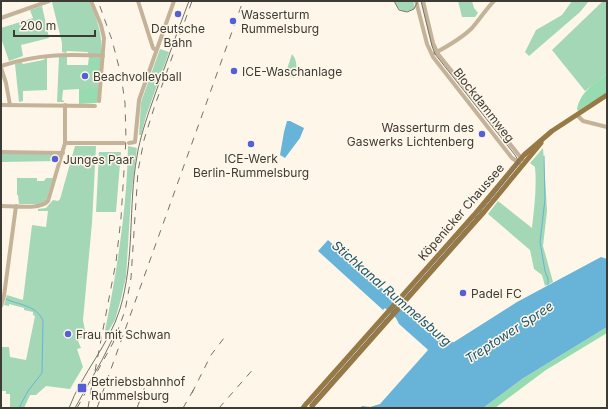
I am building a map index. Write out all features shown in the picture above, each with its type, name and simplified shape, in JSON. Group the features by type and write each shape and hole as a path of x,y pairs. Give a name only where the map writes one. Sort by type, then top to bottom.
{"main road":[{"path":"541,141 607,95"},
{"path":"541,141 607,99"},
{"name":"Köpenicker Chaussee","path":"401,301 520,160 541,141"},
{"name":"Köpenicker Chaussee","path":"401,301 484,212 541,141"},
{"path":"308,406 401,301"}],"street":[{"path":"1,18 49,1"},
{"path":"91,1 103,31 104,46 99,101"},
{"path":"138,1 153,48 156,50"},
{"path":"65,143 135,142 138,100 174,1"},
{"name":"Blockdammweg","path":"416,1 427,44 432,55 512,158 520,160"},
{"name":"Blockdammweg","path":"423,1 433,43 437,52 524,164"},
{"path":"432,55 456,41 471,29 491,2"},
{"path":"10,105 1,67 23,59 37,56 103,56"},
{"path":"1,105 95,106"},
{"path":"1,206 39,206 45,204 50,197 65,143 65,106"},
{"path":"579,118 583,121 607,127"},
{"path":"1,152 63,153"},
{"path":"1,306 4,296 16,206"}],"green space":[{"path":"53,1 89,1 99,27 101,55 88,55 88,52 62,52 62,43"},
{"path":"395,1 413,1 415,8 408,11 402,10 398,7"},
{"path":"458,1 472,1 474,8 478,13 475,17 462,17"},
{"path":"572,1 589,1 580,12 529,56 525,52 536,30 562,15"},
{"path":"603,1 607,1 607,74 585,91 552,50"},
{"path":"42,6 49,38 21,45 23,56 9,61 1,38 1,28 33,18 30,10"},
{"path":"160,49 169,52 146,116 141,135 139,135 141,102"},
{"path":"292,54 296,66 294,78 285,75"},
{"path":"47,57 47,90 23,91 23,101 19,102 15,64 43,60"},
{"path":"59,57 67,57 67,65 88,65 89,57 101,58 97,103 79,104 79,89 63,90 62,100 64,102 57,102"},
{"path":"89,58 100,58 100,75 88,74"},
{"path":"607,74 607,93 578,111 577,109 581,97 592,85"},
{"path":"89,88 99,88 97,103 79,103 79,89 89,90"},
{"path":"75,146 96,146 92,223 83,320 86,336 84,338 80,338 78,341 81,348 77,349 83,367 70,389 46,386 36,395 30,395 24,408 10,408 10,394 6,394 6,391 1,391 1,347 9,347 10,357 26,360 35,316 33,315 33,312 24,310 24,308 9,304 9,306 4,305 7,295 23,300 32,225 46,227 48,211 38,211 38,209 46,208 53,200 58,201 60,199"},
{"path":"128,146 137,148 131,197 126,277 115,320 106,335 105,331 114,285 126,192"},
{"path":"543,148 547,211 543,246 553,282 545,286 542,275 534,269 530,250 488,214 498,201 532,228 536,175 535,167 530,163"},
{"path":"99,152 121,152 116,212 96,212"},
{"path":"1,154 60,154 58,161 1,162"},
{"path":"17,178 37,178 37,181 44,181 46,178 53,178 46,201 41,204 19,204 17,195"},
{"path":"607,327 607,333 546,370 495,408 483,408 522,379"}],"water":[{"path":"287,121 304,128 300,138 285,158 280,155"},
{"name":"Treptower Spree","path":"328,240 393,298 391,301 443,343 454,342 517,302 601,257 607,259 607,327 522,379 483,408 360,408 362,406 370,407 380,404 428,350 399,324 396,318 385,308 383,310 318,251"}],"waterway":[{"path":"544,156 545,199 540,242 548,285"},
{"path":"6,299 27,306 36,312 43,321 42,373 28,391 19,408"}],"tram line":[{"path":"69,408 74,395 109,335 120,309 128,271 134,175 143,129 189,1"},
{"path":"394,1 399,10 407,12 414,9 418,1"},
{"path":"310,405 473,221 517,166 518,160 515,155 435,54 421,1"},
{"path":"75,408 114,336"}],"railway":[{"path":"95,371 116,262 121,218 126,139 125,103 121,75 112,40 98,1"},
{"path":"77,408 113,343 125,311 131,278 138,171 144,140 192,1"},
{"path":"97,408 243,1"},
{"path":"192,393 211,355 224,338"},
{"path":"219,408 256,366"},
{"path":"88,408 92,384"},
{"path":"137,408 146,384"},
{"path":"183,408 194,389"}],"place":[{"name":"Deutsche Bahn","path":"178,14"},
{"name":"Wasserturm Rummelsburg","path":"233,21"},
{"name":"ICE-Waschanlage","path":"234,71"},
{"name":"Beachvolleyball","path":"85,76"},
{"name":"Wasserturm des Gaswerks Lichtenberg","path":"482,134"},
{"name":"ICE-Werk Berlin-Rummelsburg","path":"251,144"},
{"name":"Junges Paar","path":"55,159"},
{"name":"Padel FC","path":"463,293"},
{"name":"Frau mit Schwan","path":"68,334"},
{"name":"Betriebsbahnhof Rummelsburg","path":"82,388"}],"water label":[{"name":"Stichkanal Rummelsburg","path":"392,293"}]}
